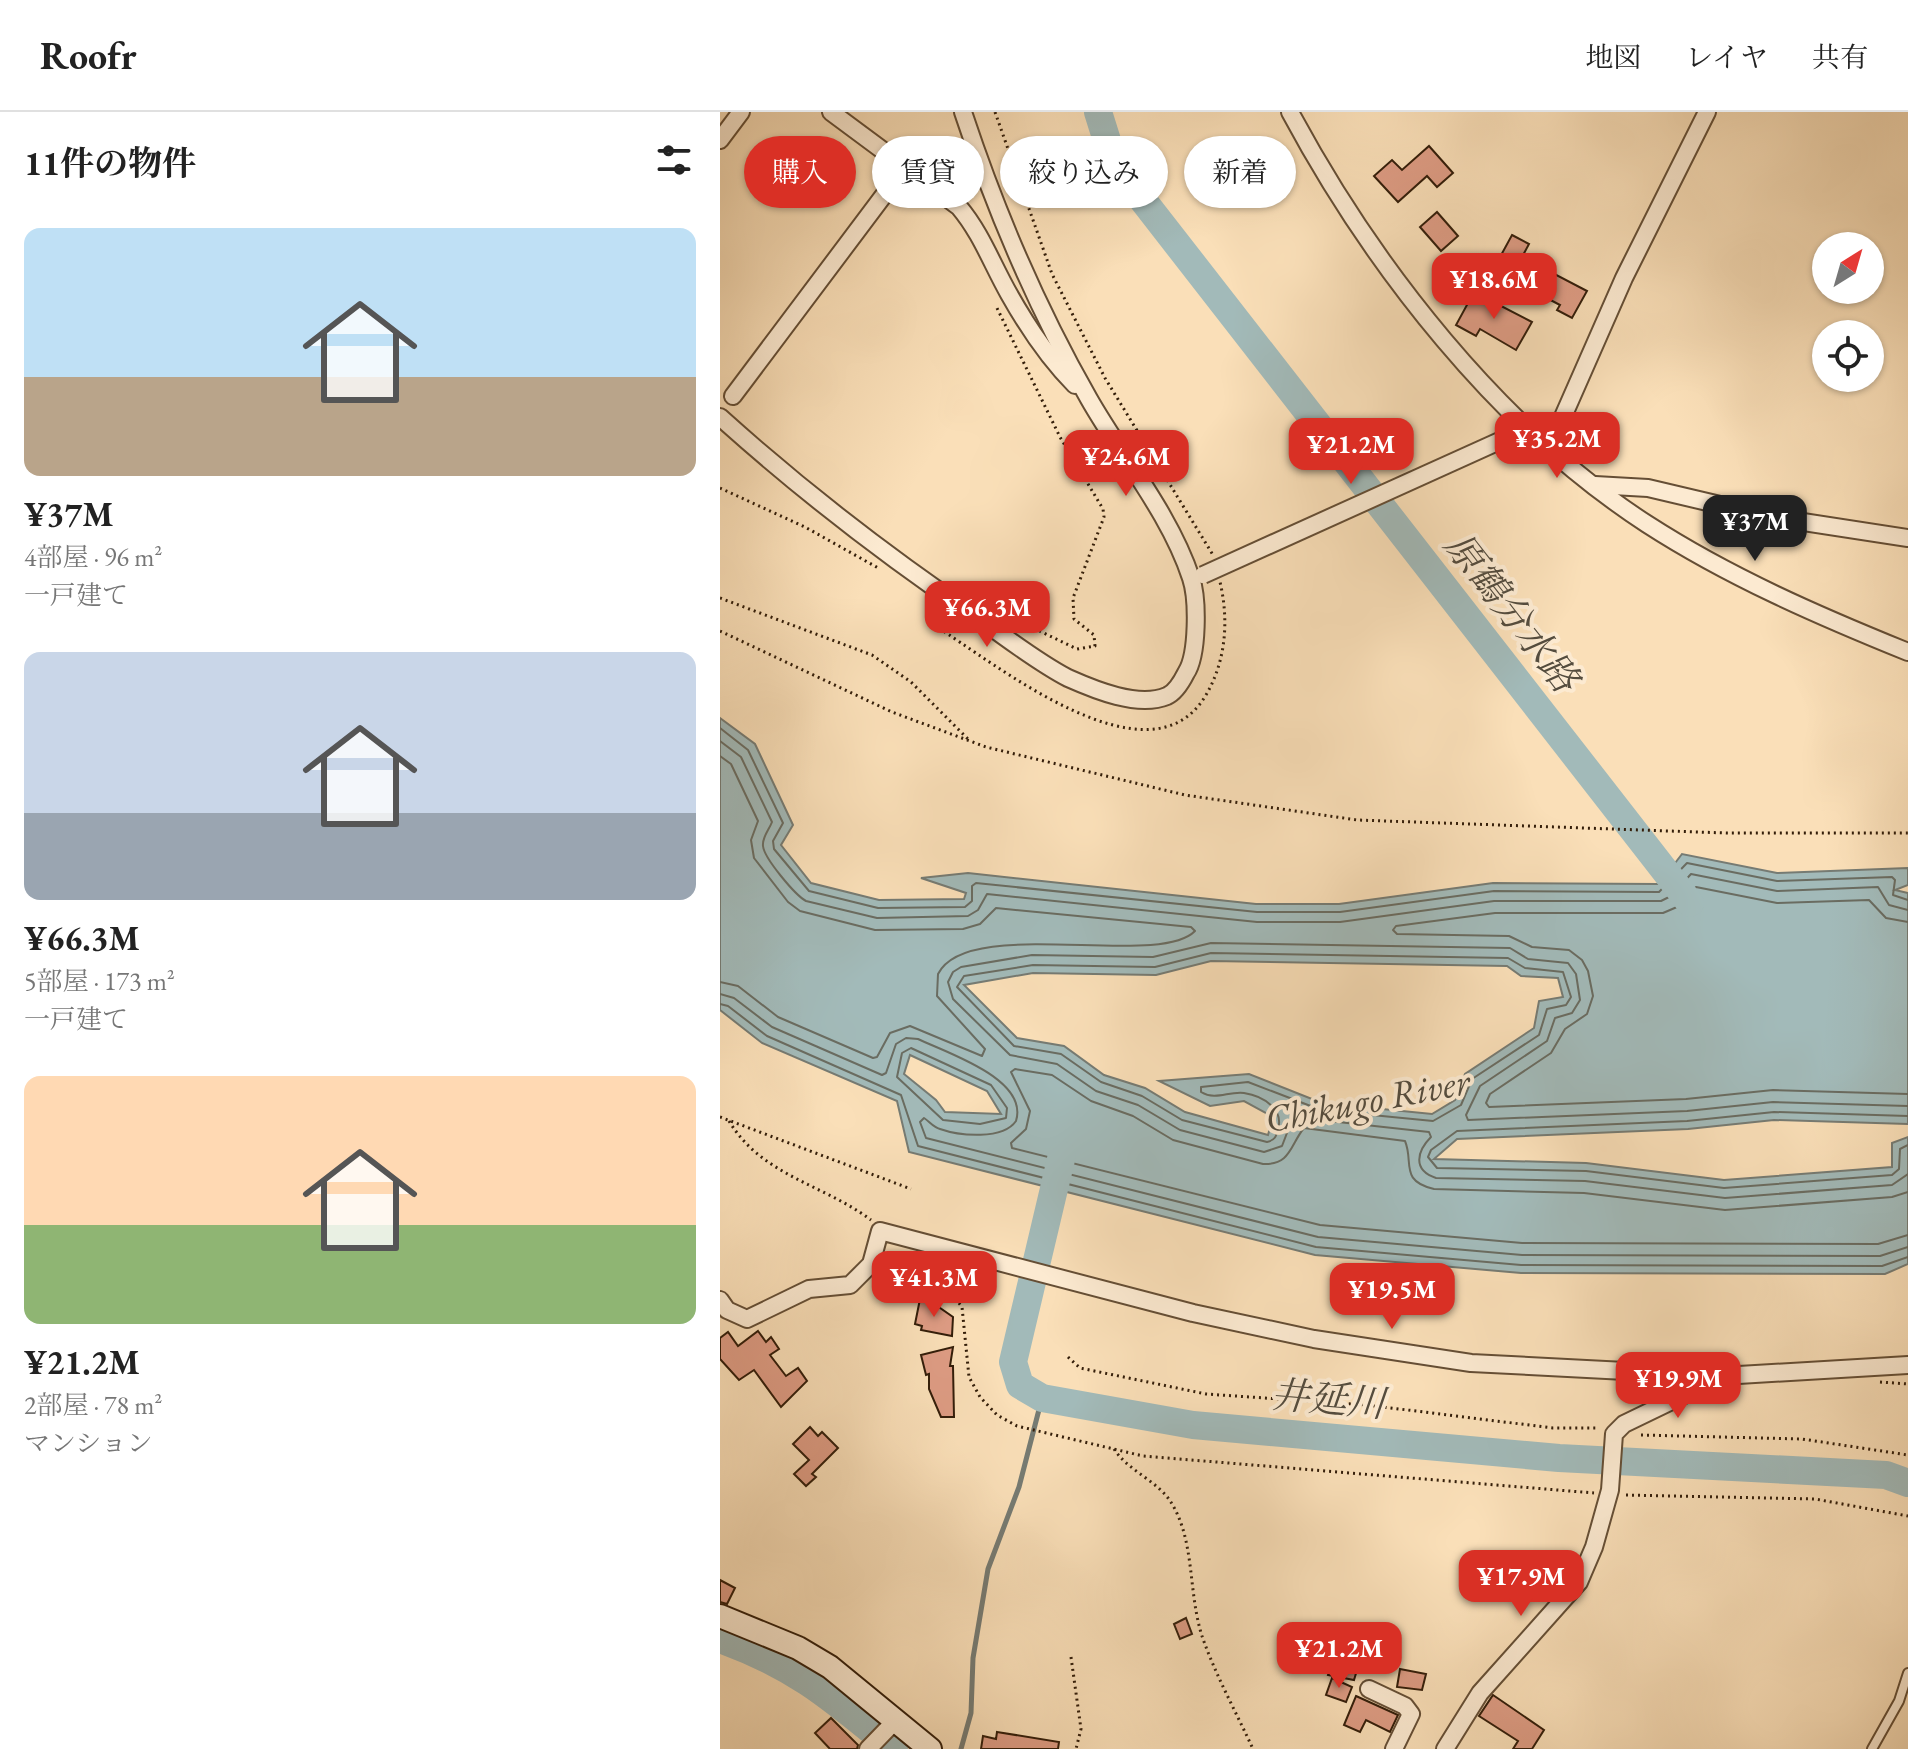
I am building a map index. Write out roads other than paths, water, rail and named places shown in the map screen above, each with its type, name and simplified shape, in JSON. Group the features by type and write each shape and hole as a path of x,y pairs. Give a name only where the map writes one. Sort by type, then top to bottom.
{"main road":[{"path":"720,1616 798,1648 830,1667 893,1723 930,1749"}],"street":[{"path":"720,140 741,112"},
{"path":"831,112 872,142"},
{"path":"720,417 776,467 930,586 1067,677 1104,692 1153,699 1170,695 1180,683 1189,668 1204,576 1175,541 1090,400 1031,287 987,186 963,112"},
{"path":"1290,112 1312,154 1420,311 1520,431 1544,444 1645,523 1702,557 1753,584 1908,652"},
{"path":"1544,444 1562,419 1624,278 1707,112"},
{"path":"733,396 874,208"},
{"path":"960,208 971,221 1037,339 1060,370 1090,400"},
{"path":"1204,576 1520,431"},
{"path":"1595,485 1648,488 1771,517 1908,538"},
{"path":"720,1300 727,1310 747,1319 809,1289 850,1285 871,1264 880,1231 1001,1264 1314,1339 1455,1361 1595,1372 1722,1376 1908,1365"},
{"path":"1445,1749 1480,1693 1579,1582 1594,1547 1609,1492 1617,1431 1722,1376"},
{"path":"1369,1689 1405,1706 1411,1714 1394,1749"},
{"path":"868,1749 893,1723"}],"lane":[{"path":"1872,1749 1899,1701 1908,1673"}],"water":[{"path":"720,718 755,744 793,825 781,845 811,883 879,900 964,899 966,893 921,878 968,873 1256,904 1339,904 1493,883 1659,884 1682,854 1777,873 1908,868 1908,885 1895,890 1908,893 1908,1124 1774,1120 1688,1129 1457,1139 1434,1159 1586,1163 1724,1180 1892,1167 1892,1143 1908,1137 1908,1264 1885,1274 1521,1273 1315,1255 909,1152 897,1101 762,1043 720,1010","holes":["1211,961 1507,966 1521,976 1558,978 1563,997 1539,1001 1534,1028 1465,1074 1455,1100 1432,1114 1322,1103 1249,1074 1159,1081 1210,1106 1244,1101 1273,1117 1268,1135 1185,1112 1145,1088 1104,1075 1064,1046 1017,1038 964,985 1033,973 1156,975","910,1055 987,1091 1001,1114 945,1112 936,1100 904,1074"]}],"waterway":[{"name":"原鶴分水路","path":"1098,112 1114,163 1690,903"},
{"name":"井延川","path":"1062,1155 1013,1362 1020,1385 1042,1398 1193,1425 1559,1458 1886,1475 1908,1483"},
{"path":"961,1749 971,1713 973,1658 988,1569 1019,1487 1042,1398"},
{"path":"720,1639 747,1649 813,1685 894,1749"}],"water label":[{"name":"Chikugo River","path":"1367,1100"}]}
